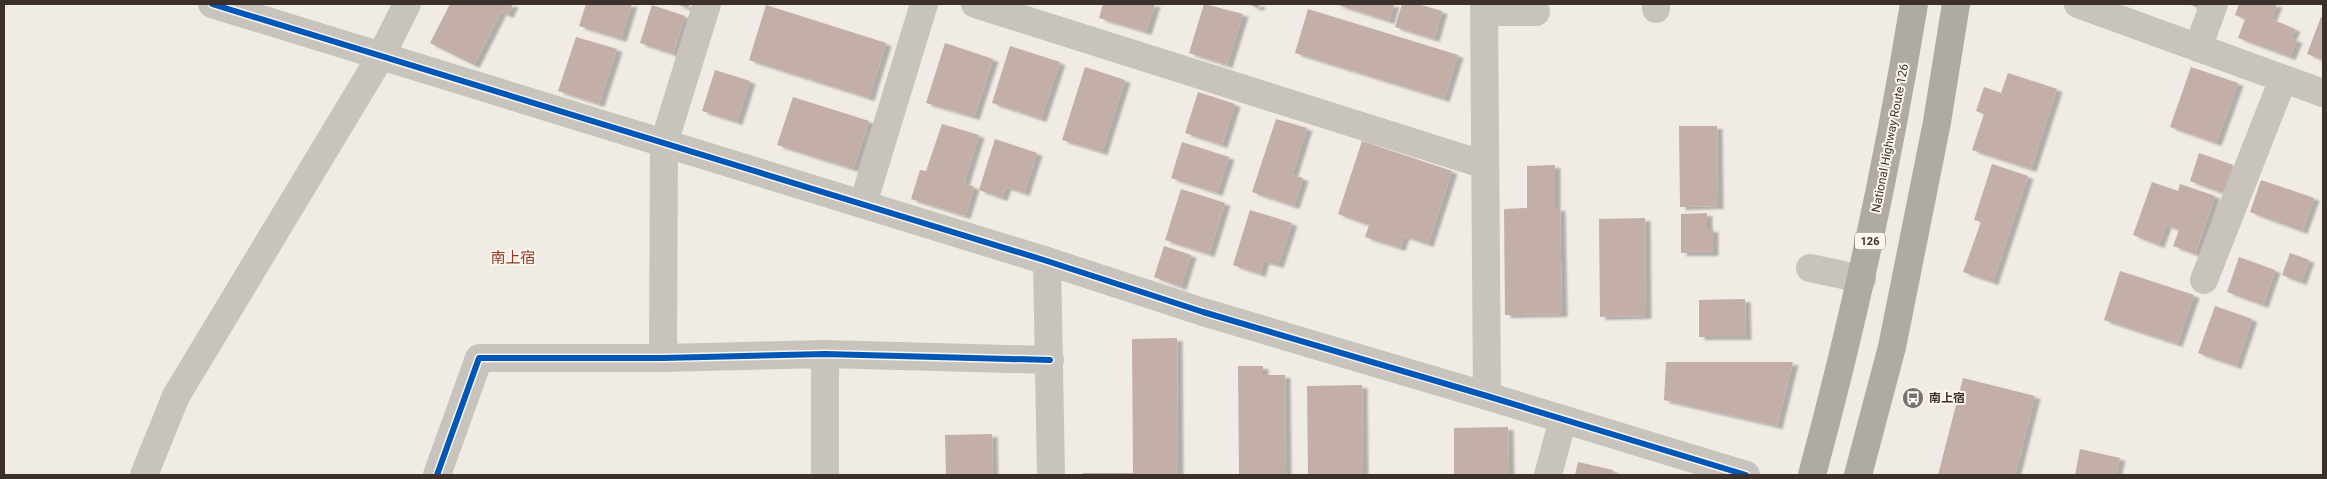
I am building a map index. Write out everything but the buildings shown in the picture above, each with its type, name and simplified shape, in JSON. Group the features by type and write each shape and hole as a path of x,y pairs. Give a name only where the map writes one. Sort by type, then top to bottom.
{"highway":[{"name":"National Highway Route 126","path":"1812,475 1843,361 1875,219 1914,4"},
{"path":"1858,475 1892,347 1937,122 1956,4"}],"street":[{"path":"212,4 1047,261 1203,312 1746,475"},
{"path":"144,475 176,396 381,56 407,4"},
{"path":"663,358 664,143 707,4"},
{"path":"863,204 924,4"},
{"path":"975,4 1485,165"},
{"path":"2078,4 2323,93"},
{"path":"2198,48 2214,4"},
{"path":"1487,396 1484,8 1536,12"},
{"path":"2204,280 2283,79"},
{"path":"1047,261 1051,475"},
{"path":"1810,268 1862,279"},
{"path":"825,354 825,475"},
{"path":"437,475 479,358 663,358 825,354 1050,360"},
{"path":"1548,475 1563,419"}],"cycle path":[{"path":"212,4 1047,261 1203,312 1746,475"},
{"path":"437,475 479,358 663,358 825,354 1050,360"}],"place":[{"name":"南上宿","path":"1913,398"}],"district":[{"name":"南上宿","path":"513,258"}]}
